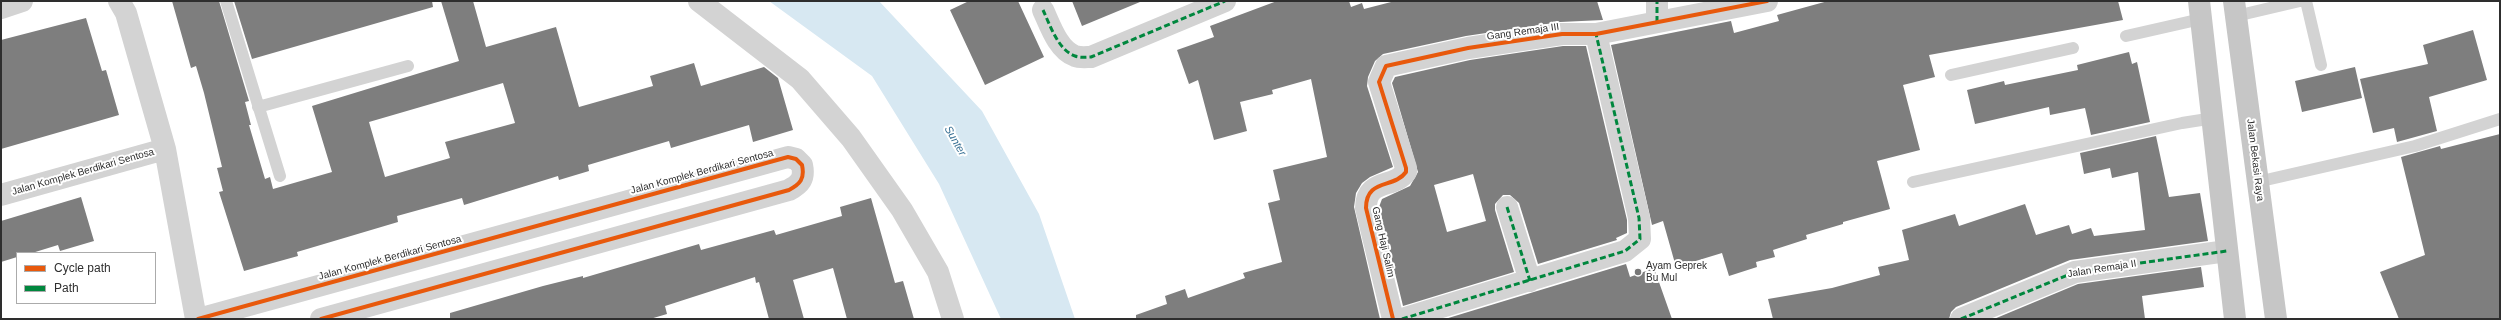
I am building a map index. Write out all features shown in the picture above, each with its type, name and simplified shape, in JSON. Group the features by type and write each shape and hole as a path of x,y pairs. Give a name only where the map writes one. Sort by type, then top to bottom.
{"main road":[{"name":"Jalan Bekasi Raya","path":"2235,8 2276,319"},
{"path":"2200,10 2214,118 2235,319"}],"street":[{"path":"1,8 22,1"},
{"name":"Jalan Komplek Berdikari Sentosa","path":"119,1 126,13 165,149 197,319 788,156 796,159 802,165 803,179 799,184 789,190 321,319"},
{"path":"699,1 800,79 850,138 902,210 938,272 953,319"},
{"path":"1043,10 1053,32 1064,49 1076,56 1091,57 1225,1"},
{"path":"1657,22 1658,1"},
{"name":"Gang Remaja III","path":"1380,75 1386,66 1391,64 1468,48 1562,34 1596,34 1767,1"},
{"path":"1402,319 1625,251 1640,239 1639,218 1596,34"},
{"name":"Gang Haji Salim","path":"1380,75 1380,89 1406,172 1370,192 1366,198 1366,208 1393,319"},
{"name":"Jalan Komplek Berdikari Sentosa","path":"1,195 165,149"},
{"path":"1506,206 1530,281"},
{"name":"Jalan Remaja II","path":"1961,319 2075,272 2227,251"}],"lane":[{"path":"226,1 280,176"},
{"path":"2235,8 2300,1"},
{"path":"2306,1 2321,64"},
{"path":"2126,36 2200,10"},
{"path":"1951,75 2073,48"},
{"path":"258,107 408,66"},
{"path":"1912,182 2182,123 2214,118"},
{"path":"2257,182 2415,146 2500,119"}],"water":[{"name":"Sunter","path":"769,1 879,1 982,111 1039,214 1075,319 1001,319 939,184 872,76"}],"building":[{"path":"172,1 219,1 249,101 245,102 251,125 249,125 265,179 270,177 273,189 332,172 312,106 459,61 441,1 473,1 486,47 556,27 579,107 653,86 650,76 694,63 701,86 764,67 778,78 793,130 753,142 749,125 671,148 669,141 588,165 589,171 559,180 558,176 464,205 462,198 397,216 398,222 297,252 298,256 244,271 219,192 223,191 217,168 222,167 204,93 196,66 191,68","holes":["503,83 515,123 445,142 450,158 385,177 369,122"]},
{"path":"234,1 432,1 433,7 252,59"},
{"path":"969,1 1018,1 1044,57 985,85 950,10"},
{"path":"1072,1 1140,1 1140,2 1082,26"},
{"path":"1277,1 1349,1 1351,7 1362,3 1364,9 1395,1 1597,1 1603,20 1560,22 1466,36 1383,54 1375,61 1368,77 1367,86 1393,167 1370,177 1362,183 1356,193 1354,207 1380,319 1136,319 1136,315 1167,304 1165,296 1185,289 1188,298 1245,278 1243,273 1282,262 1268,203 1280,200 1273,170 1327,157 1311,79 1272,90 1273,94 1240,102 1247,131 1214,140 1198,80 1189,84 1177,50 1214,37 1210,26"},
{"path":"1828,1 2118,1 2123,20 1929,55 1935,77 1903,85 1920,150 1877,161 1890,209 1843,222 1843,224 1806,235 1807,239 1773,250 1775,257 1756,262 1757,267 1729,276 1722,253 1676,267 1663,221 1652,225 1611,45 1731,21 1734,33 1779,21 1777,15"},
{"path":"86,18 102,71 106,70 119,115 1,149 1,40"},
{"path":"2473,30 2487,80 2429,97 2437,131 2397,142 2394,128 2373,133 2360,79 2428,64 2423,45"},
{"path":"1563,46 1586,46 1627,220 1627,233 1616,238 1617,240 1538,264 1519,203 1510,195 1503,195 1495,204 1495,210 1514,272 1403,306 1379,207 1382,199 1410,186 1418,172 1392,83 1395,77 1470,60","holes":["1473,174 1486,221 1447,232 1434,185"]},
{"path":"2129,52 2132,64 2137,62 2150,122 2091,135 2085,108 2050,115 2049,107 1975,124 1967,90 2004,81 2005,85 2078,70 2077,65"},
{"path":"2355,67 2362,98 2302,112 2295,81"},
{"path":"2500,134 2500,319 2399,319 2380,272 2425,255 2401,157 2440,146 2441,149"},
{"path":"2156,136 2169,197 2200,193 2208,241 2070,260 1956,307 1951,312 1949,319 1773,319 1768,299 1832,288 1880,275 1878,267 1909,260 1902,230 1955,214 1959,226 2025,204 2036,235 2069,225 2072,234 2091,228 2094,236 2145,230 2138,172 2112,178 2110,168 2084,174 2080,153"},
{"path":"81,197 94,241 60,251 58,245 35,252 16,252 16,257 1,262 1,221"},
{"path":"871,198 895,283 903,281 914,319 847,319 833,268 793,280 804,319 769,319 759,282 756,283 755,277 665,306 667,314 650,319 450,319 450,313 543,286 583,276 583,278 699,244 701,250 774,230 776,235 842,216 840,207"},
{"path":"1626,264 1630,277 1654,268 1672,319 1445,319"},
{"path":"2201,267 2204,287 2142,296 2145,319 1994,319 2078,284"}],"marked path":[{"path":"1043,10 1059,43 1069,53 1075,56 1091,57 1225,1"},
{"path":"1657,1 1657,22"},
{"path":"1402,319 1625,251 1640,239 1639,218 1596,34"},
{"path":"1507,207 1530,281"},
{"path":"1961,319 2075,272 2227,251"}],"cycle path":[{"path":"1393,319 1366,208 1367,199 1375,188 1395,181 1406,172 1379,82 1386,66 1468,48 1562,34 1596,34 1767,1"},
{"path":"198,319 788,157 796,159 802,165 803,174 801,180 796,186 789,190 321,319"}],"place":[{"name":"Ayam Geprek Bu Mul","path":"1638,272"}]}
